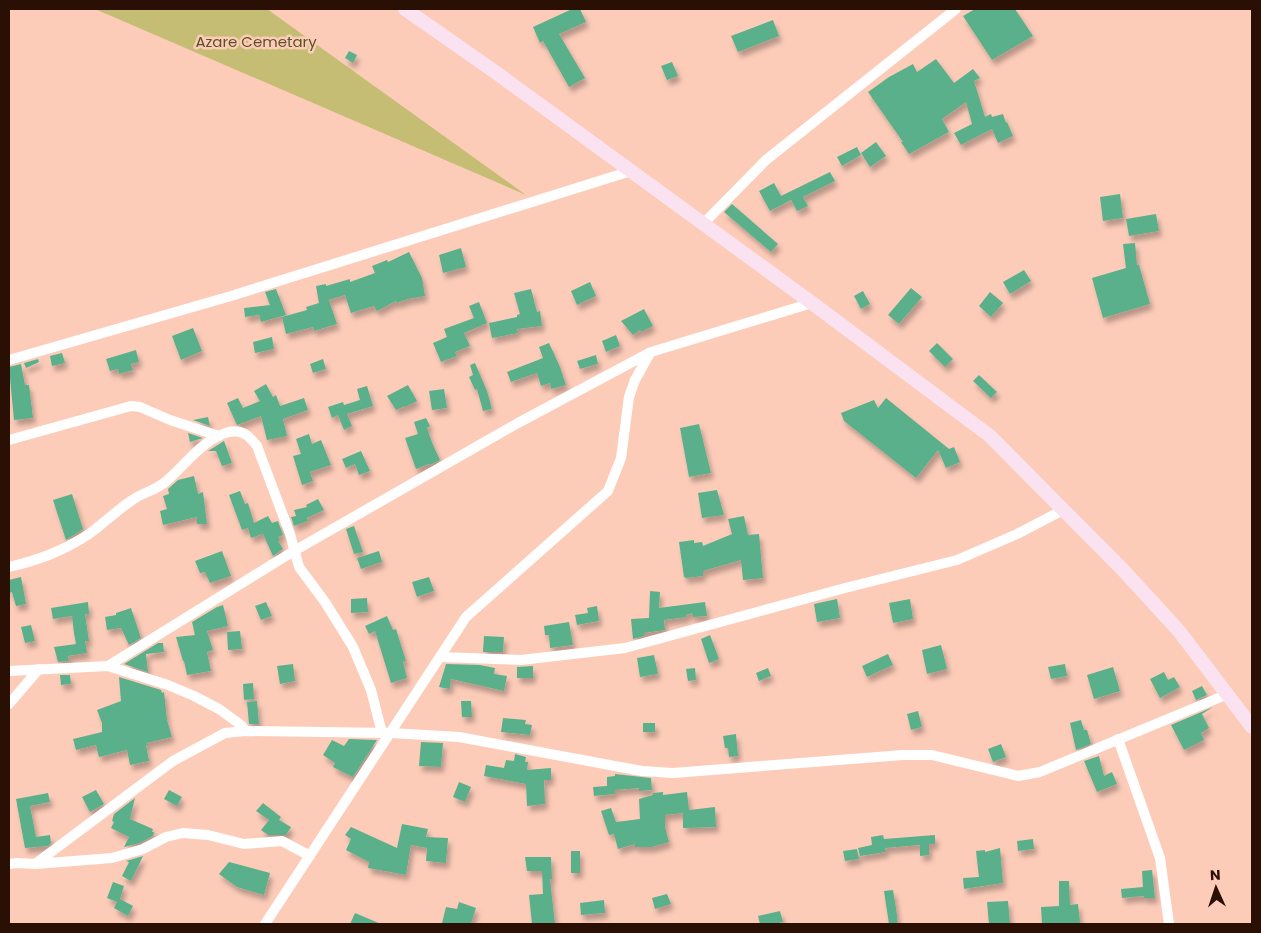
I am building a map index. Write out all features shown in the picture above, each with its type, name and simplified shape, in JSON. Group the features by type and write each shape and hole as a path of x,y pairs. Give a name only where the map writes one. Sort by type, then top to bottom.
{"street":[{"path":"405,9 704,224 990,436 1124,570 1179,631 1252,727"},
{"path":"704,224 766,160 956,9"},
{"path":"9,360 240,293 631,171"},
{"path":"108,666 294,552 518,423 650,352 812,303"},
{"path":"265,924 310,856 386,733 466,617 608,491 621,458 629,397 635,380 650,352"},
{"path":"9,440 131,406 140,407 170,420 220,436"},
{"path":"9,566 50,556 88,535 133,499 157,488 165,482 207,443 229,432 239,431 248,435 257,446 290,534 299,567 325,602 353,647 386,733"},
{"path":"440,657 522,660 625,648 844,588 957,560 1017,534 1063,510"},
{"path":"9,671 108,666 168,685 194,696 219,709 246,731"},
{"path":"9,704 38,669"},
{"path":"35,864 173,761 225,733 246,731 386,733 459,737 650,772 673,773 903,755 932,755 1018,776 1040,772 1228,694"},
{"path":"1118,739 1160,858 1169,924"},
{"path":"9,864 17,862 35,864 112,858 143,849 166,837 183,833 244,844 282,841 310,856"}],"green space":[{"name":"Azare Cemetary","path":"95,9 267,9 526,195"}],"building":[{"path":"572,9 580,9 586,22 559,34 585,78 569,87 543,41 540,43 533,27"},
{"path":"975,9 1015,9 1033,36 992,60 963,16"},
{"path":"773,20 779,36 738,52 731,36"},
{"path":"349,51 357,55 353,63 345,58"},
{"path":"936,59 954,83 973,69 980,78 974,81 985,117 991,114 992,117 1003,114 1013,136 998,143 992,129 961,145 954,133 972,124 966,102 942,119 949,132 909,154 901,142 903,142 868,92 889,77 913,64 917,72"},
{"path":"672,62 678,76 667,80 661,66"},
{"path":"876,142 886,156 870,167 861,153"},
{"path":"857,147 861,155 842,166 837,157"},
{"path":"830,172 835,181 803,197 808,206 797,211 791,200 770,211 759,191 774,183 781,196"},
{"path":"1120,194 1123,218 1103,221 1100,197"},
{"path":"732,204 778,244 771,252 724,212"},
{"path":"1156,214 1159,231 1129,236 1126,219"},
{"path":"1135,243 1137,265 1139,265 1150,304 1103,318 1092,278 1126,268 1123,244"},
{"path":"461,248 466,267 443,273 439,255"},
{"path":"409,252 422,278 425,296 397,303 396,301 377,311 374,306 351,313 345,295 329,300 337,324 314,331 313,327 286,334 282,317 307,310 306,307 319,303 316,286 326,284 326,286 350,279 350,282 375,273 372,266 387,260 388,262"},
{"path":"1024,270 1031,281 1010,294 1003,282"},
{"path":"590,282 596,296 577,305 571,291"},
{"path":"911,288 922,297 899,324 888,315"},
{"path":"276,289 286,315 261,322 259,315 245,317 244,308 270,305 265,292"},
{"path":"531,289 537,312 540,311 542,326 517,329 518,333 492,338 489,323 517,317 520,314 514,293"},
{"path":"863,291 870,304 861,309 854,296"},
{"path":"990,292 1003,303 991,317 979,306"},
{"path":"479,302 487,323 464,333 470,346 455,352 457,356 441,362 433,343 447,337 444,329 474,318 469,306"},
{"path":"644,309 653,326 641,332 640,330 633,335 621,321"},
{"path":"193,328 202,351 181,360 172,336"},
{"path":"616,335 620,346 606,352 602,341"},
{"path":"272,337 274,349 255,353 253,342"},
{"path":"549,343 566,385 551,389 550,383 541,386 537,373 511,382 507,372 543,358 539,347"},
{"path":"937,343 953,359 945,367 929,351"},
{"path":"136,350 139,362 131,364 133,370 119,374 118,369 110,371 106,359"},
{"path":"62,353 65,363 52,366 50,356"},
{"path":"596,355 598,364 580,369 577,361"},
{"path":"38,359 39,362 26,368 24,363"},
{"path":"323,359 326,369 313,373 310,364"},
{"path":"475,363 487,391 492,409 483,411 477,389 475,390 469,377 473,375 470,365"},
{"path":"21,364 25,385 29,385 33,418 14,420 9,367"},
{"path":"979,375 997,392 991,398 973,381"},
{"path":"266,384 273,397 276,395 280,406 304,398 308,410 283,419 287,436 267,440 261,416 237,425 227,403 238,398 243,408 260,401 254,391"},
{"path":"408,385 417,401 396,410 387,396"},
{"path":"367,386 373,406 347,414 352,426 344,430 338,415 332,418 328,407 343,402 344,405 360,400 357,389"},
{"path":"444,389 447,408 432,410 429,391"},
{"path":"886,398 949,449 954,447 960,462 946,468 938,450 916,478 844,421 841,413 874,400 878,408"},
{"path":"208,417 210,426 193,420"},
{"path":"426,418 430,426 427,428 440,460 416,469 405,438 418,434 414,422"},
{"path":"699,424 711,473 689,477 680,428"},
{"path":"188,433 203,438 190,442"},
{"path":"309,434 312,444 321,440 331,465 310,472 313,481 302,485 293,456 301,454 296,439"},
{"path":"224,441 232,463 222,466 216,451 208,451"},
{"path":"361,451 370,471 359,475 355,464 346,468 342,459"},
{"path":"194,476 198,494 203,492 207,524 197,524 197,517 163,525 160,511 167,509 163,496 169,494 168,489 178,480"},
{"path":"717,490 724,515 702,518 698,493"},
{"path":"240,491 245,504 248,503 254,523 268,516 272,523 278,521 283,535 278,537 280,541 278,541 283,549 273,556 263,534 251,538 248,528 242,530 229,495"},
{"path":"72,494 83,529 85,528 66,540 53,500"},
{"path":"318,499 324,510 307,518 308,521 294,526 291,517 296,516 294,510 307,507 306,505"},
{"path":"744,516 748,535 759,534 763,578 743,580 741,560 703,571 703,576 684,577 679,542 694,540 694,543 702,542 703,546 732,534 728,519"},
{"path":"354,526 363,552 354,554 346,529"},
{"path":"222,551 231,576 210,583 205,572 200,573 195,561"},
{"path":"379,551 382,562 361,569 357,558"},
{"path":"21,577 26,604 16,606 12,592 9,593 9,580"},
{"path":"429,577 434,591 417,597 412,582"},
{"path":"650,591 660,592 659,608 705,602 707,616 693,617 692,613 686,615 687,617 664,620 665,630 644,633 644,636 633,639 631,619 649,618"},
{"path":"367,598 368,612 351,613 351,599"},
{"path":"837,599 840,618 817,622 814,604"},
{"path":"910,599 913,619 893,623 889,603"},
{"path":"88,602 89,614 85,614 89,641 85,641 87,653 68,656 69,661 58,662 54,647 76,644 72,616 53,619 51,608"},
{"path":"266,602 272,616 261,620 255,606"},
{"path":"223,605 228,626 207,631 213,650 207,652 211,671 187,675 176,637 195,635 192,622"},
{"path":"597,606 599,621 577,625 575,615 588,613 587,608"},
{"path":"131,608 141,638 129,645 121,628 107,630 105,617 116,615 116,613"},
{"path":"387,616 393,630 396,629 406,661 403,662 407,678 391,683 375,631 369,634 365,626"},
{"path":"569,622 573,645 550,648 549,635 545,635 544,626"},
{"path":"31,625 35,641 25,643 21,627"},
{"path":"240,631 242,649 228,650 227,632"},
{"path":"710,635 719,659 709,663 701,639"},
{"path":"484,636 504,637 503,652 483,652"},
{"path":"158,643 163,643 164,652 146,654 148,672 124,664"},
{"path":"941,645 947,669 927,674 922,650"},
{"path":"888,654 893,665 867,677 862,666"},
{"path":"654,655 658,674 640,677 637,658"},
{"path":"293,664 295,681 280,684 277,666"},
{"path":"446,664 480,665 495,668 494,674 507,676 504,691 451,679 450,689 439,687"},
{"path":"1065,664 1067,676 1051,679 1048,667"},
{"path":"533,666 533,678 517,678 517,667"},
{"path":"1113,667 1120,691 1094,699 1087,675"},
{"path":"695,668 696,680 688,681 686,669"},
{"path":"768,668 771,676 759,681 756,673"},
{"path":"1164,672 1168,680 1174,677 1180,687 1160,698 1150,679"},
{"path":"60,675 70,675 71,684 61,685"},
{"path":"119,677 161,690 162,693 164,692 167,720 172,737 147,743 149,761 130,765 127,750 99,757 96,745 76,750 73,739 102,732 102,723 97,710 121,701"},
{"path":"253,683 254,699 244,700 243,684"},
{"path":"1202,686 1207,695 1196,700 1192,691"},
{"path":"257,701 259,724 249,724 247,702"},
{"path":"461,701 471,701 472,717 462,717"},
{"path":"1213,707 1202,714 1209,728 1201,733 1204,740 1184,750 1171,725"},
{"path":"918,711 922,727 911,730 907,714"},
{"path":"503,718 526,720 525,724 532,725 530,735 501,732"},
{"path":"1081,720 1084,730 1087,730 1091,744 1076,750 1070,723"},
{"path":"643,723 655,723 655,732 643,732"},
{"path":"736,734 738,756 729,757 728,748 725,748 723,736"},
{"path":"349,739 377,740 353,777 333,767 335,763 323,755 332,740 344,746"},
{"path":"421,742 443,743 441,767 419,766"},
{"path":"1001,744 1006,757 993,762 988,749"},
{"path":"515,754 526,757 525,762 528,762 527,770 551,768 551,780 544,780 545,804 527,806 526,784 484,776 486,765 504,768 506,760 514,761"},
{"path":"1099,756 1104,776 1112,772 1117,784 1097,792 1084,761"},
{"path":"615,774 651,778 652,790 639,791 639,788 615,790 615,794 594,796 593,787 607,786 607,777 615,776"},
{"path":"459,782 471,787 465,802 453,797"},
{"path":"96,790 104,804 90,812 82,797"},
{"path":"169,790 182,797 177,806 164,799"},
{"path":"663,792 663,795 687,792 689,810 715,807 716,827 683,828 683,813 665,815 665,827 669,842 652,847 635,847 635,844 618,849 614,834 609,835 601,811 611,808 616,822 640,819 639,799 653,795 653,793"},
{"path":"48,793 50,802 30,806 36,837 50,835 51,843 48,846 25,848 16,799"},
{"path":"135,798 130,819 153,829 152,832 154,832 153,836 140,843 124,847 129,837 111,828 114,822 112,821 114,814"},
{"path":"263,803 281,817 279,820 291,827 286,835 268,835 261,830 269,820 256,811"},
{"path":"402,824 428,829 426,837 448,838 446,863 426,861 427,848 411,845 406,875 368,868 369,862 346,850 351,839 345,835 351,827 397,848"},
{"path":"883,835 884,839 935,835 935,844 929,844 929,855 920,856 920,845 885,848 886,852 860,856 858,848 872,845 871,837"},
{"path":"1033,839 1034,849 1018,851 1017,841"},
{"path":"1000,848 1003,883 964,889 963,878 979,877 976,851 985,850 985,852"},
{"path":"857,849 859,859 845,861 843,851"},
{"path":"571,851 580,851 580,873 571,873"},
{"path":"143,856 131,881 122,876 129,862 126,861"},
{"path":"525,857 551,857 552,879 550,879 555,924 532,924 529,895 543,894 542,871 527,871"},
{"path":"229,862 270,873 264,895 237,887 219,874"},
{"path":"1152,870 1155,898 1144,898 1144,896 1122,898 1121,889 1143,887 1142,871"},
{"path":"1059,881 1069,881 1070,905 1078,904 1080,923 1042,924 1041,907 1059,906"},
{"path":"113,882 124,886 120,899 133,906 128,916 114,908 117,902 107,898"},
{"path":"893,890 897,924 889,924 884,891"},
{"path":"667,894 671,904 655,909 652,898"},
{"path":"604,900 605,913 581,915 580,903"},
{"path":"1008,901 1010,924 989,924 987,902"},
{"path":"459,902 476,908 471,924 442,923 446,907 457,909"},
{"path":"780,911 783,922 760,924 758,916"},
{"path":"355,913 381,924 350,924"}]}
